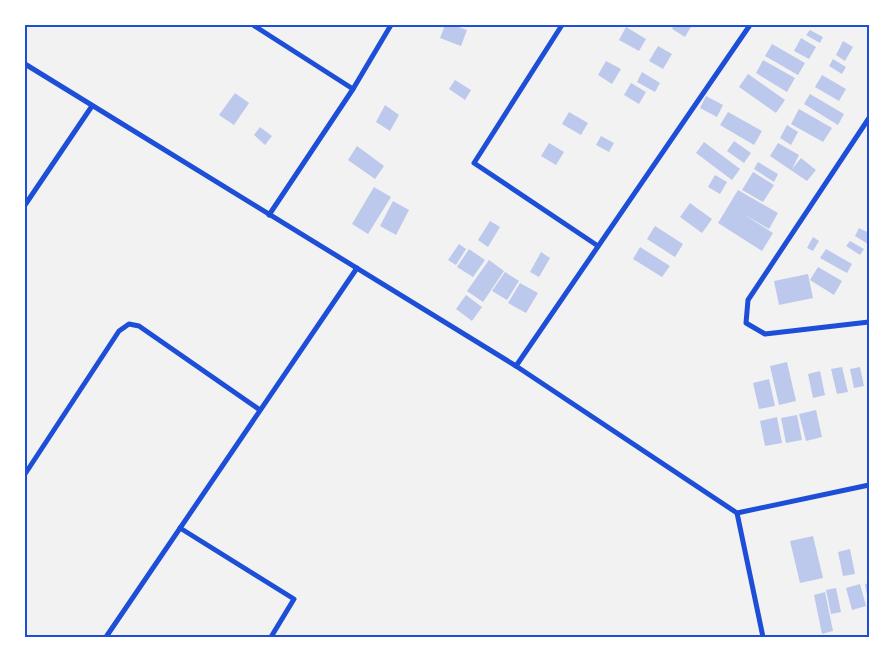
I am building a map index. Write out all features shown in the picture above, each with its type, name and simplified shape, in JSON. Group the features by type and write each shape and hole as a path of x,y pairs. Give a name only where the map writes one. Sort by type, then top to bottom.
{"street":[{"path":"253,25 352,89"},
{"path":"269,215 352,89 391,25"},
{"path":"562,25 474,163 598,246"},
{"path":"516,366 750,25"},
{"path":"25,64 516,366 737,513 763,637"},
{"path":"25,205 92,106"},
{"path":"869,118 748,300 746,323 765,334 869,322"},
{"path":"106,637 357,268"},
{"path":"25,474 119,331 129,324 139,326 260,410"},
{"path":"737,513 869,485"},
{"path":"180,528 294,599 271,637"}],"building":[{"path":"445,25 453,25 467,30 461,46 440,38"},
{"path":"674,25 692,25 685,37 672,29"},
{"path":"626,27 646,39 639,51 619,40"},
{"path":"810,30 823,37 820,43 806,35"},
{"path":"801,38 816,47 809,59 794,51"},
{"path":"843,41 853,47 845,61 836,55"},
{"path":"772,44 805,63 798,75 765,56"},
{"path":"658,46 672,54 663,69 649,61"},
{"path":"833,59 846,67 842,74 829,66"},
{"path":"763,60 795,78 787,92 756,73"},
{"path":"606,61 621,69 612,84 598,75"},
{"path":"642,72 660,83 655,92 637,82"},
{"path":"748,74 785,100 776,113 739,87"},
{"path":"822,75 846,89 839,101 815,87"},
{"path":"455,80 471,90 465,100 449,89"},
{"path":"631,83 646,92 639,104 624,95"},
{"path":"235,93 249,103 234,125 219,115"},
{"path":"810,94 844,114 838,125 804,104"},
{"path":"706,96 723,105 717,117 700,108"},
{"path":"385,105 399,115 390,131 376,122"},
{"path":"799,109 832,128 823,142 791,124"},
{"path":"569,112 588,123 581,135 562,124"},
{"path":"728,112 762,131 754,145 720,125"},
{"path":"787,125 798,132 791,145 780,138"},
{"path":"260,127 272,136 265,145 254,135"},
{"path":"601,136 614,143 609,152 596,145"},
{"path":"734,141 751,153 744,163 727,151"},
{"path":"704,142 740,169 732,180 696,153"},
{"path":"549,143 564,152 556,165 541,156"},
{"path":"778,143 799,155 792,169 801,158 816,170 807,181 770,156"},
{"path":"357,146 384,166 375,179 348,160"},
{"path":"758,162 778,174 774,182 754,169"},
{"path":"753,172 774,185 763,202 742,190"},
{"path":"715,175 727,182 720,194 708,187"},
{"path":"374,187 391,197 368,234 352,224"},
{"path":"738,190 778,213 769,229 743,214 773,233 762,251 718,223"},
{"path":"393,201 409,210 396,235 380,226"},
{"path":"690,203 712,219 702,233 680,217"},
{"path":"490,221 500,227 488,247 478,240"},
{"path":"655,226 683,244 675,257 647,239"},
{"path":"859,228 869,233 868,244 855,236"},
{"path":"813,237 819,241 813,251 807,248"},
{"path":"850,241 864,249 860,255 846,246"},
{"path":"459,244 466,249 456,265 448,260"},
{"path":"640,247 670,266 662,277 633,259"},
{"path":"469,249 485,260 473,277 457,267"},
{"path":"826,249 852,264 847,273 820,258"},
{"path":"541,252 550,258 539,277 530,272"},
{"path":"489,260 504,271 483,302 467,291"},
{"path":"818,267 842,281 834,295 810,280"},
{"path":"505,272 519,281 507,300 492,291"},
{"path":"808,274 813,298 779,305 774,281"},
{"path":"520,283 538,293 526,313 508,303"},
{"path":"466,295 482,307 472,321 456,309"},
{"path":"787,362 796,401 779,405 770,366"},
{"path":"842,367 848,392 837,394 831,369"},
{"path":"860,367 864,386 854,388 850,369"},
{"path":"820,371 825,395 813,398 808,374"},
{"path":"769,379 775,406 759,409 753,383"},
{"path":"816,410 822,437 806,441 799,414"},
{"path":"797,415 802,440 786,443 781,418"},
{"path":"777,417 782,443 765,446 760,421"},
{"path":"813,536 823,578 800,583 790,541"},
{"path":"850,549 855,574 843,576 838,552"},
{"path":"869,583 869,600 868,600 865,584"},
{"path":"860,584 866,606 852,610 846,588"},
{"path":"836,588 841,612 831,614 826,590"},
{"path":"825,592 833,631 822,634 814,595"}]}
